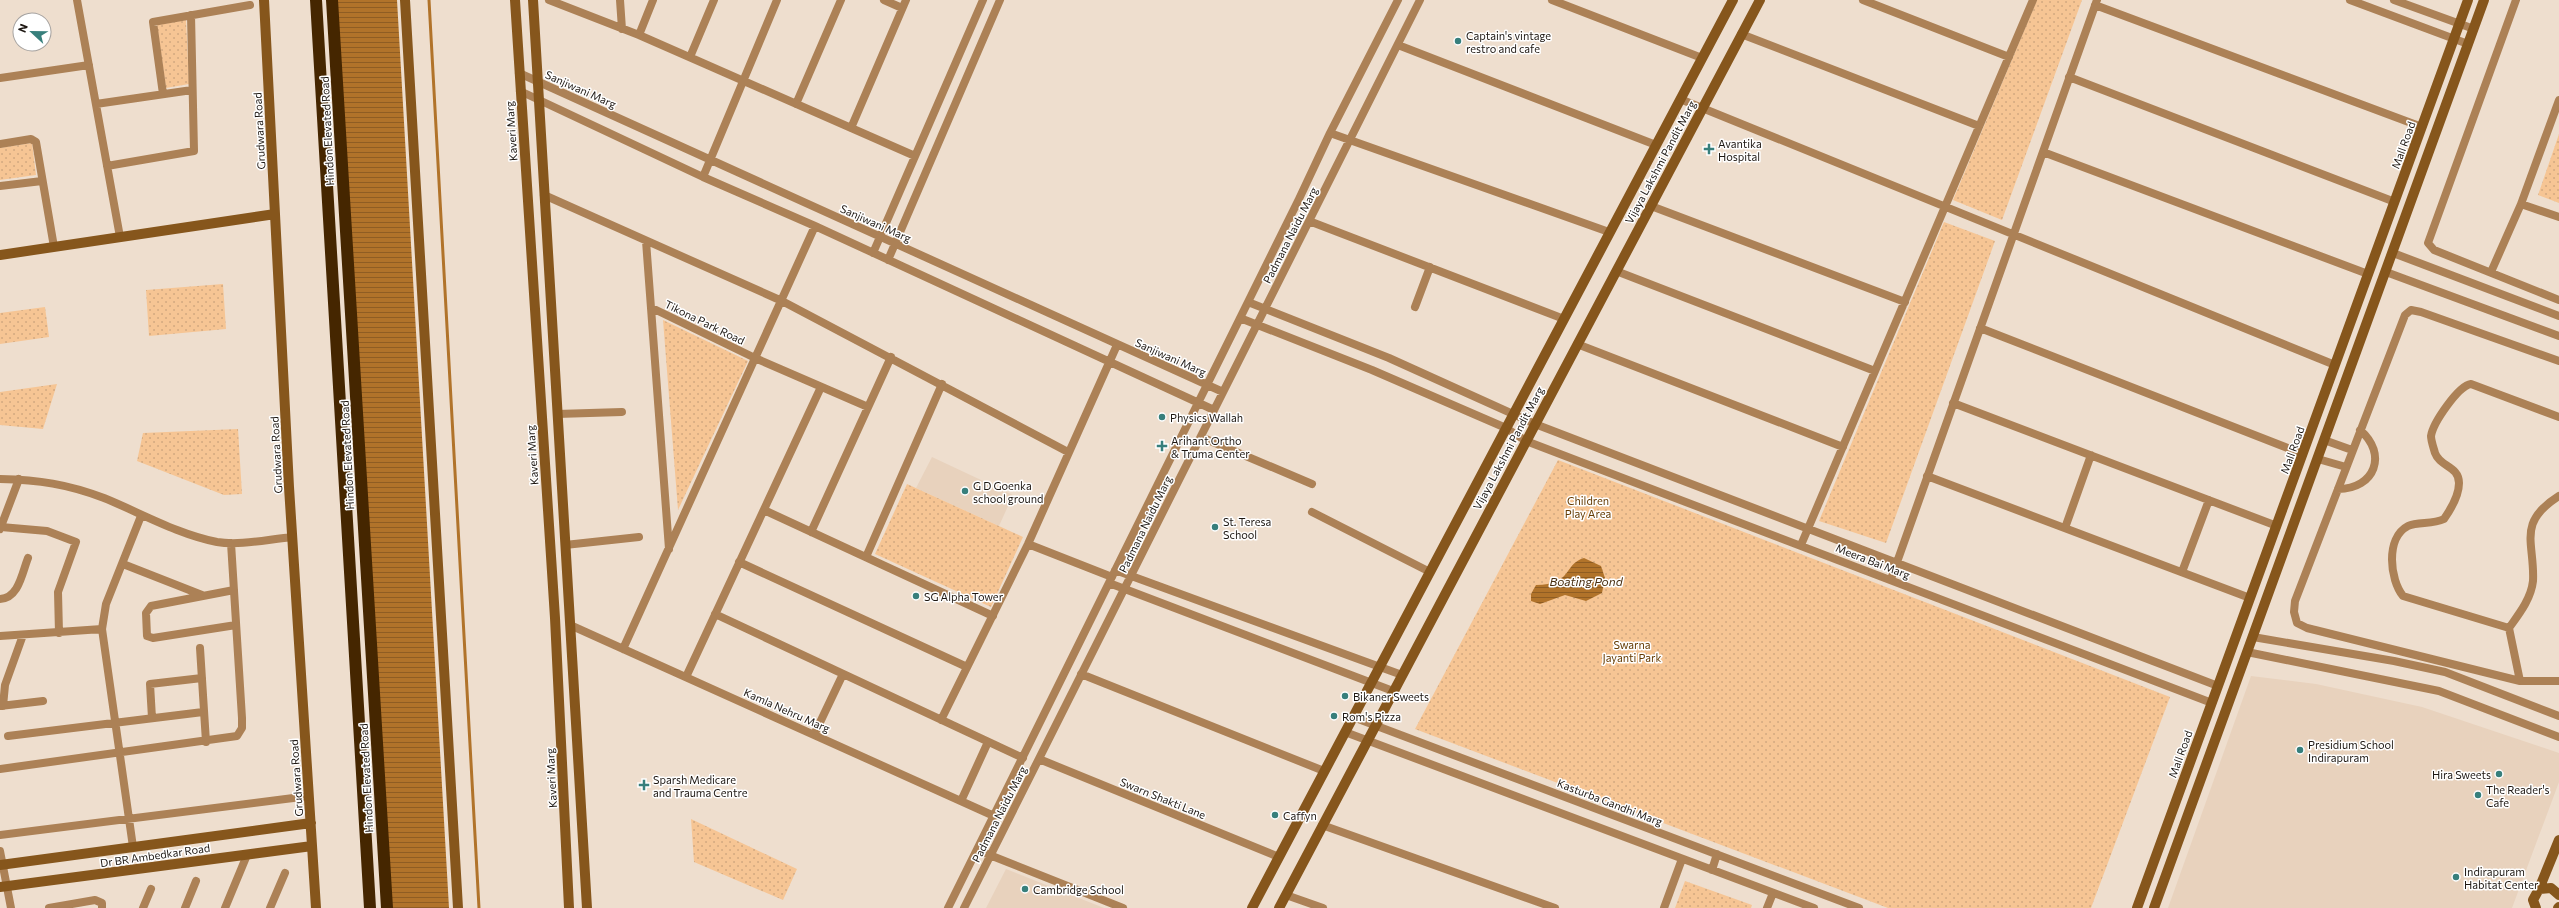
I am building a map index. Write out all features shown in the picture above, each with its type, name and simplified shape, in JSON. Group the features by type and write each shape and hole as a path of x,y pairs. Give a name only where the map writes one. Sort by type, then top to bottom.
{"highway":[{"name":"Hindon Elevated Road","path":"316,0 370,908"},
{"name":"Hindon Elevated Road","path":"332,0 387,908"}],"street":[{"path":"77,0 120,237"},
{"name":"Grudwara Road","path":"264,0 292,537 316,908"},
{"path":"405,0 458,908"},
{"name":"Kaveri Marg","path":"514,0 555,618 569,908"},
{"path":"533,0 587,908"},
{"path":"549,0 639,35 916,156"},
{"path":"620,0 622,29"},
{"path":"639,35 653,0"},
{"path":"690,57 714,0"},
{"path":"703,177 777,0"},
{"path":"796,104 841,0"},
{"path":"884,0 902,8"},
{"path":"851,128 906,0"},
{"path":"874,253 983,0"},
{"path":"888,260 1000,0"},
{"name":"Padmana Naidu Marg","path":"948,908 1330,133 1398,0"},
{"name":"Padmana Naidu Marg","path":"964,908 1420,0"},
{"path":"1552,0 1702,58"},
{"name":"Vijaya Lakshmi Pandit Marg","path":"1252,908 1732,0"},
{"name":"Vijaya Lakshmi Pandit Marg","path":"1278,908 1760,0"},
{"path":"1862,0 2009,57"},
{"path":"1802,545 2033,0"},
{"path":"2350,0 2468,44"},
{"path":"2394,0 2474,30"},
{"name":"Mall Road","path":"2137,908 2468,0"},
{"path":"2154,908 2484,0"},
{"path":"2516,0 2428,237 2428,243 2434,250 2559,300"},
{"path":"1890,579 2096,2 2422,127"},
{"path":"163,94 152,22 250,5"},
{"path":"107,166 194,151 191,15"},
{"path":"1741,34 1979,126"},
{"path":"1398,45 1656,145"},
{"path":"0,78 89,65"},
{"name":"Sanjiwani Marg","path":"519,73 1223,392"},
{"path":"2069,77 2395,202"},
{"path":"96,104 192,90"},
{"path":"520,90 703,177 815,226 1214,410"},
{"path":"1680,99 2335,365"},
{"path":"2491,272 2521,204 2559,100"},
{"path":"1330,133 1610,232"},
{"path":"0,144 31,139 36,141 54,247"},
{"path":"2042,152 2368,274"},
{"path":"0,186 42,181"},
{"path":"544,195 782,301 891,357 1068,452"},
{"path":"2521,204 2559,217"},
{"path":"1650,206 1905,302"},
{"path":"0,255 275,214"},
{"path":"1309,221 1564,318"},
{"path":"815,226 755,358 868,407"},
{"path":"646,241 652,308"},
{"path":"2393,253 2559,316"},
{"path":"1415,306 1430,267"},
{"path":"1616,271 1875,372"},
{"path":"2386,272 2559,336"},
{"name":"Meera Bai Marg","path":"1248,302 1389,358 1535,424 2218,686"},
{"name":"Tikona Park Road","path":"622,649 669,549 755,358 652,308 669,549"},
{"path":"2559,361 2411,310 2404,315 2295,601 2294,612 2297,623 2307,628 2520,681 2559,681"},
{"name":"Meera Bai Marg","path":"1240,318 1372,370 1506,428 1526,441 1802,545 2212,703"},
{"path":"1980,328 2303,454"},
{"path":"1577,344 1843,447"},
{"path":"941,720 1028,544 1068,452 1118,345"},
{"path":"811,532 891,357"},
{"path":"866,557 942,384"},
{"path":"2509,628 2403,596 2397,588 2394,578 2393,547 2401,531 2409,525 2431,524 2444,519 2457,497 2459,482 2456,472 2436,456 2431,437 2433,428 2460,389 2471,384 2559,417"},
{"path":"686,677 821,387"},
{"path":"1953,403 2276,526"},
{"path":"557,414 622,412"},
{"path":"2338,489 2349,489 2359,485 2368,478 2373,469 2375,458 2374,447 2369,437 2360,430"},
{"path":"1201,437 1312,484"},
{"path":"2324,440 2352,450"},
{"path":"2065,528 2091,455"},
{"path":"2318,459 2346,467"},
{"path":"1927,476 2250,598"},
{"path":"0,479 46,480 69,486 104,498 141,516 206,539 231,543 292,537"},
{"path":"19,479 0,528 47,531 76,542 58,592 59,633"},
{"path":"2520,681 2509,628 2524,606 2531,590 2533,580 2529,537 2532,528 2546,504 2559,496"},
{"path":"2182,572 2209,500"},
{"path":"764,510 993,616"},
{"path":"1312,512 1430,572"},
{"path":"133,847 102,628 106,604 141,516"},
{"path":"565,546 639,537"},
{"path":"0,769 206,742 237,736 242,728 231,543"},
{"path":"1028,544 1112,576 1131,576 1402,675"},
{"path":"0,599 10,596 15,591 28,558"},
{"path":"740,562 967,667"},
{"path":"122,564 202,595"},
{"path":"1112,576 1125,590 1393,692"},
{"path":"234,590 202,595 148,609 147,636 153,638 236,625"},
{"path":"715,614 1022,758"},
{"name":"Kamla Nehru Marg","path":"570,625 994,816"},
{"path":"0,636 59,633 102,628"},
{"path":"23,635 4,685 2,706 43,701"},
{"path":"2253,637 2394,661 2445,672 2559,716"},
{"path":"200,648 206,742"},
{"path":"2247,652 2439,691 2559,737"},
{"path":"814,734 843,674"},
{"path":"1081,674 1324,771"},
{"path":"152,718 150,684 202,678"},
{"path":"8,736 204,712"},
{"name":"Kasturba Gandhi Marg","path":"1353,717 1859,908"},
{"path":"1345,732 1814,908"},
{"path":"961,801 988,742"},
{"name":"Swarn Shakti Lane","path":"1039,759 1279,857"},
{"path":"0,834 309,796"},
{"name":"Dr BR Ambedkar Road","path":"2,865 311,823"},
{"path":"1322,825 1555,908"},
{"path":"2535,908 2534,896 2539,889 2559,840"},
{"name":"Dr BR Ambedkar Road","path":"4,887 312,846"},
{"path":"977,850 1123,908"},
{"path":"0,852 4,887 11,908"},
{"path":"1712,870 1716,854"},
{"path":"225,908 247,855"},
{"path":"1664,908 1682,858"},
{"path":"270,908 285,873"},
{"path":"185,908 196,881"},
{"path":"2539,889 2547,887 2558,892"},
{"path":"143,908 151,889"},
{"path":"1767,908 1773,892"},
{"path":"1286,895 1323,908"},
{"path":"49,908 95,900 102,903 102,908"}],"shaded area":[{"name":"G D Goenka school ground","path":"932,457 1013,495 999,526 916,488"},
{"path":"2251,676 2316,684 2422,707 2559,753 2559,782 2512,908 2168,908"},
{"name":"Cambridge School","path":"1006,869 1104,908 986,908"}],"green space":[{"path":"2037,0 2082,0 2002,220 1953,200"},
{"path":"186,20 189,84 166,88 157,25"},
{"path":"2559,134 2559,203 2538,195"},
{"path":"32,143 36,175 0,180 0,148"},
{"path":"1944,222 1995,241 1886,543 1819,521"},
{"path":"223,284 226,329 149,336 146,290"},
{"path":"45,307 49,337 0,344 0,313"},
{"path":"663,320 748,361 678,510"},
{"path":"57,384 43,429 0,425 0,392"},
{"path":"238,429 242,494 224,495 137,461 143,433"},
{"name":"Swarna Jayanti Park","path":"1558,460 2170,697 2091,908 1888,908 1415,729"},
{"path":"907,484 1023,537 991,607 875,554"},
{"path":"691,819 797,869 783,900 694,862"},
{"path":"1685,881 1752,905 1751,908 1675,908"}],"water":[{"path":"335,0 397,0 449,908 386,908"},
{"name":"Boating Pond","path":"1584,558 1601,566 1605,578 1602,593 1586,601 1565,595 1540,604 1531,601 1531,594 1536,585 1556,582 1566,574 1577,561"}],"waterway":[{"path":"429,0 479,908"}],"place":[{"name":"Captain's vintage restro and cafe","path":"1458,41"},
{"name":"Avantika Hospital","path":"1709,149"},
{"name":"Physics Wallah","path":"1162,417"},
{"name":"Arihant Ortho & Truma Center","path":"1162,446"},
{"name":"G D Goenka school ground","path":"965,491"},
{"name":"St. Teresa School","path":"1215,527"},
{"name":"SG Alpha Tower","path":"916,596"},
{"name":"Bikaner Sweets","path":"1345,696"},
{"name":"Rom's Pizza","path":"1334,716"},
{"name":"Presidium School Indirapuram","path":"2300,750"},
{"name":"Hira Sweets","path":"2499,774"},
{"name":"Sparsh Medicare and Trauma Centre","path":"644,785"},
{"name":"The Reader's Cafe","path":"2478,795"},
{"name":"Caffyn","path":"1275,815"},
{"name":"Indirapuram Habitat Center","path":"2456,877"},
{"name":"Cambridge School","path":"1025,889"}],"park label":[{"name":"Children Play Area","path":"1588,506"}]}
